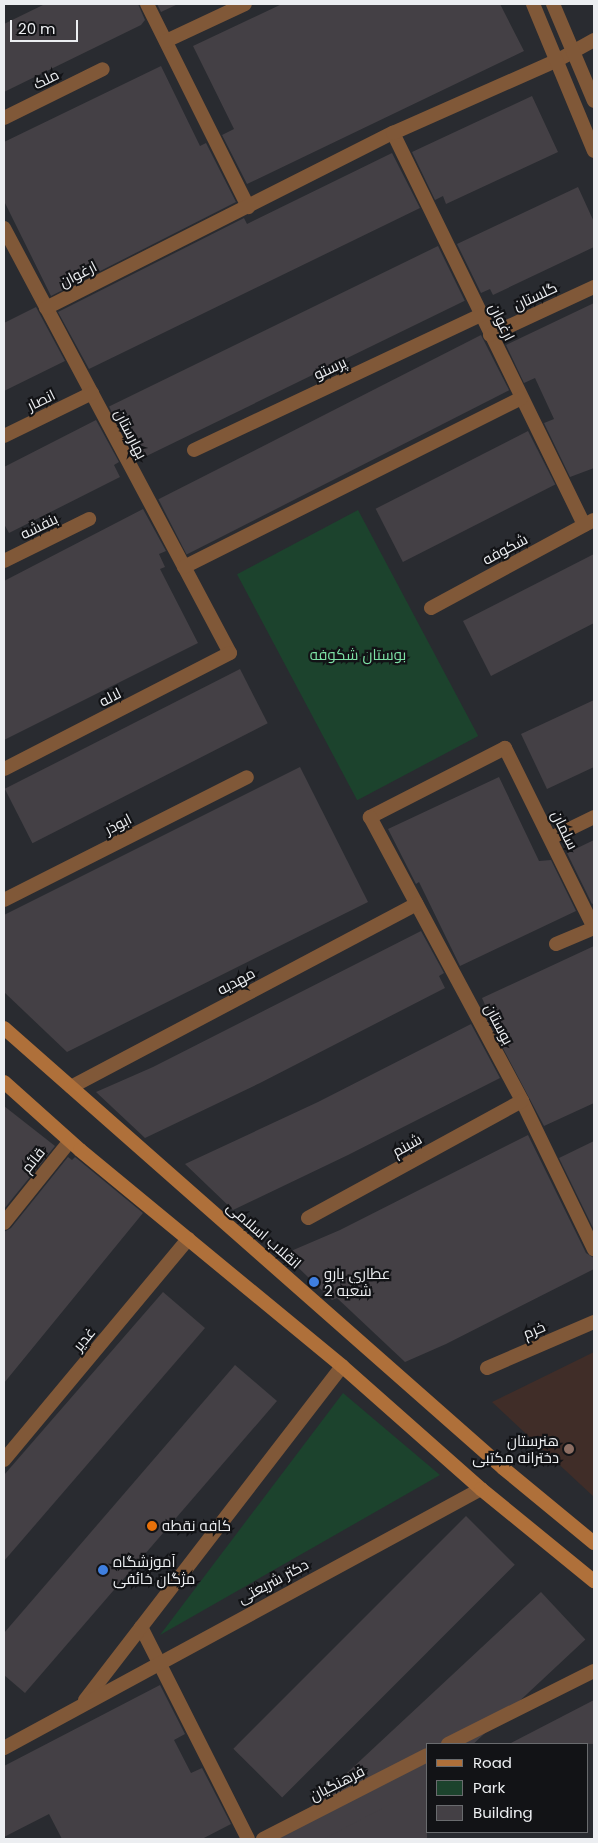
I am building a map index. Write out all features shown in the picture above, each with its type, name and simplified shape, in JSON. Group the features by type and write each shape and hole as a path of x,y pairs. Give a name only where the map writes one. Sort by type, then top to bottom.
{"main road":[{"name":"انقلاب اسلامی","path":"4,1028 496,1461 594,1543"},
{"path":"4,1082 70,1141 342,1366 481,1489 594,1581"}],"street":[{"path":"147,4 248,206"},
{"path":"166,41 245,4"},
{"path":"533,4 558,60 594,151"},
{"path":"553,4 594,101"},
{"name":"ارغوان","path":"46,308 393,133 558,60 573,49 594,40"},
{"name":"ملک","path":"4,118 103,69"},
{"name":"ارغوان","path":"393,133 521,398 589,522"},
{"name":"بهارستان","path":"4,228 230,653"},
{"name":"گلستان","path":"490,335 594,287"},
{"name":"پرستو","path":"194,450 481,315"},
{"name":"انصار","path":"4,436 92,393"},
{"path":"184,567 521,398"},
{"name":"بنفشه","path":"4,561 89,519"},
{"name":"شکوفه","path":"431,608 589,522"},
{"name":"لاله","path":"4,770 230,653"},
{"name":"سلمان","path":"370,817 505,748 594,928"},
{"name":"ابوذر","path":"4,900 247,777"},
{"name":"بوستان","path":"370,817 522,1101 594,1249"},
{"path":"551,838 594,817"},
{"name":"مهدیه","path":"71,1087 416,904"},
{"path":"556,944 594,928"},
{"name":"شبنم","path":"308,1218 522,1101"},
{"name":"قائم","path":"4,1223 70,1141"},
{"name":"غدیر","path":"4,1460 188,1240"},
{"name":"خرم","path":"487,1368 594,1322"},
{"name":"دکتر شریعتی","path":"82,1704 342,1366"},
{"name":"دکتر شریعتی","path":"4,1748 159,1662 481,1489"},
{"path":"141,1627 248,1839"},
{"path":"450,1743 594,1671"},
{"name":"فرهنگیان","path":"263,1839 426,1756"}],"shaded area":[{"name":"هنرستان دخترانه مکتبی","path":"594,1352 594,1497 492,1402"}],"green space":[{"name":"بوستان شکوفه","path":"358,510 478,736 357,800 237,574"},
{"path":"343,1393 440,1475 160,1635"}],"building":[{"path":"45,4 138,4 145,20 141,25 4,92 4,24"},
{"path":"157,4 178,4 161,12"},
{"path":"282,4 500,4 524,51 247,184 222,135 234,129 193,46"},
{"path":"161,66 200,146 206,143 236,202 51,296 4,201 4,142"},
{"path":"532,96 558,152 446,204 443,196 435,200 412,152"},
{"path":"392,153 420,208 89,369 58,312 244,218 247,224"},
{"path":"578,187 594,222 594,247 493,295 490,289 481,293 457,244"},
{"path":"438,246 465,301 136,461 109,406"},
{"path":"594,303 594,468 570,477 544,423 554,419 535,378 524,383 506,345"},
{"path":"36,307 65,361 4,391 4,323"},
{"path":"481,335 509,390 187,555 158,499"},
{"path":"96,420 119,462 114,465 120,477 9,533 4,524 4,467"},
{"path":"528,431 555,484 403,562 376,509"},
{"path":"143,509 166,551 159,554 165,567 160,569 198,643 4,740 4,581"},
{"path":"594,554 594,623 491,676 463,621"},
{"path":"240,669 268,723 32,843 5,789"},
{"path":"594,700 594,767 547,789 521,734"},
{"path":"300,767 368,902 67,1052 4,992 4,915"},
{"path":"499,777 539,861 551,860 576,911 460,966 419,882 416,884 388,829"},
{"path":"594,840 594,903 592,904 567,853"},
{"path":"421,931 444,973 439,976 445,988 260,1083 145,1138 96,1092 153,1067"},
{"path":"594,946 594,1103 544,1126 486,1016 489,1014 482,998"},
{"path":"471,1024 500,1078 348,1155 233,1210 185,1164 318,1102"},
{"path":"4,1106 55,1146 4,1209"},
{"path":"528,1135 586,1253 594,1258 594,1269 446,1344 405,1362 337,1298 332,1300 284,1254 340,1230"},
{"path":"594,1141 594,1230 559,1158"},
{"path":"68,1157 72,1160 75,1157 143,1213 4,1383 4,1232 11,1228"},
{"path":"163,1292 205,1328 4,1561 4,1475"},
{"path":"235,1365 277,1401 25,1693 4,1675 4,1633"},
{"path":"466,1516 515,1565 282,1797 233,1749"},
{"path":"541,1592 585,1640 474,1743 426,1743 426,1788 371,1839 276,1839"},
{"path":"160,1685 185,1734 174,1740 191,1773 202,1768 231,1824 202,1839 62,1839 49,1814 4,1837 4,1766"},
{"path":"594,1700 594,1744 511,1743"},
{"path":"426,1786 427,1839 324,1839"}],"place":[{"name":"عطاری بارو شعبه 2","path":"314,1282"},
{"name":"هنرستان دخترانه مکتبی","path":"569,1449"},
{"name":"کافه نقطه","path":"152,1526"},
{"name":"آموزشگاه مژگان خائفی","path":"103,1570"}]}
